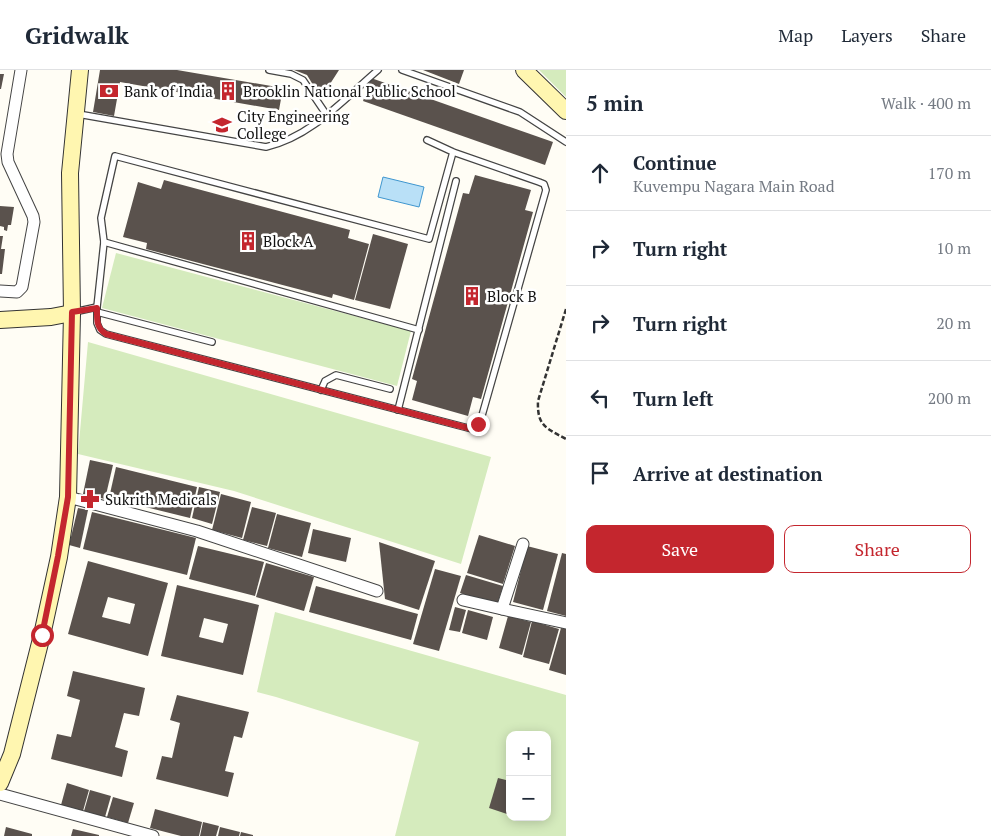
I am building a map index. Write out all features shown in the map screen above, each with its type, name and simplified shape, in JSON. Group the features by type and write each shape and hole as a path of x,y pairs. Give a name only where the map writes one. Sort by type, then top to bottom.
{"street":[{"path":"0,291 17,292 22,287 34,222 8,162 7,154 21,70"},
{"path":"0,783 12,754 42,635 68,497 72,312 70,173 80,70"},
{"path":"524,70 566,111"},
{"path":"0,320 32,319 72,312"},
{"path":"68,497 197,531 377,591"},
{"path":"502,609 523,544"},
{"path":"463,600 566,623"},
{"path":"0,794 152,836"}],"lane":[{"path":"268,70 291,74 303,80 326,114"},
{"path":"76,114 266,147 280,144 308,130 378,70"},
{"path":"402,70 520,112 566,142"},
{"path":"427,140 453,152 544,184 546,190 482,419 472,429 106,334 100,330 97,323 97,310 104,242 101,218 115,156 429,239 453,152"},
{"path":"398,410 456,181"},
{"path":"104,242 419,330"},
{"path":"72,312 97,310 212,342"},
{"path":"321,390 325,381 336,376 390,389"}],"path":[{"path":"566,308 538,401 537,416 546,428 566,438"}],"green space":[{"path":"539,70 566,70 566,97"},
{"path":"116,253 411,331 397,386 102,308"},
{"path":"88,342 491,457 461,564 234,491 78,454"},
{"path":"275,612 566,695 566,836 395,836 419,742 257,692"}],"water":[{"path":"383,177 424,187 419,207 378,197"}],"building":[{"name":"Brooklin National Public School","path":"100,70 177,70 283,88 279,110 120,82 114,116 93,112"},
{"name":"City Engineering College","path":"294,70 339,70 321,98 307,75"},
{"path":"423,70 464,70 459,84"},
{"path":"0,74 4,74 1,89 0,89"},
{"name":"City Engineering College","path":"371,78 553,142 545,165 363,101"},
{"name":"Block B","path":"475,175 531,190 525,210 533,212 481,399 473,397 468,416 412,400 417,381 412,379 463,193 469,194"},
{"name":"Block A","path":"164,180 350,230 348,238 369,244 354,300 333,294 332,298 146,249 147,243 123,237 138,182 161,189"},
{"path":"0,206 14,207 11,225 8,225 7,231 4,230 4,227 0,226"},
{"path":"373,234 408,244 390,309 355,300"},
{"path":"0,236 3,236 1,249 5,249 2,274 0,274"},
{"path":"90,460 113,465 105,499 83,494"},
{"path":"116,467 197,487 190,518 109,498"},
{"path":"199,487 220,492 212,524 192,518"},
{"path":"221,494 251,502 242,538 212,530"},
{"path":"252,507 276,513 267,546 243,540"},
{"path":"78,508 88,510 80,548 69,545"},
{"path":"92,512 196,538 187,575 83,549"},
{"path":"277,514 311,523 302,557 268,548"},
{"path":"313,529 351,538 346,562 308,553"},
{"path":"479,535 515,546 503,584 467,573"},
{"path":"379,542 435,561 419,610 385,599"},
{"path":"198,546 264,562 255,596 189,579"},
{"path":"527,546 558,554 543,610 513,602"},
{"path":"562,553 566,554 566,616 547,611"},
{"path":"88,561 168,583 148,656 68,634","holes":["108,597 135,604 130,624 102,617"]},
{"path":"266,563 314,577 304,611 256,597"},
{"path":"435,569 461,576 439,651 413,644"},
{"path":"466,575 503,586 497,605 460,593"},
{"path":"177,585 259,605 243,675 161,656","holes":["204,618 228,624 223,643 199,637"]},
{"path":"316,586 418,614 411,640 309,612"},
{"path":"455,607 466,610 460,632 449,630"},
{"path":"468,610 493,617 487,640 462,633"},
{"path":"508,616 531,622 522,655 499,648"},
{"path":"532,621 559,629 549,664 523,657"},
{"path":"561,628 566,629 566,675 549,670"},
{"path":"73,671 145,688 139,716 124,713 115,747 128,751 122,777 51,759 57,734 71,737 80,700 67,696"},
{"path":"177,695 249,712 242,738 234,736 225,771 234,773 228,797 156,779 162,756 172,758 180,723 170,720"},
{"path":"498,778 506,780 506,814 489,808"},
{"path":"67,783 89,790 83,811 61,805"},
{"path":"90,790 111,796 105,817 84,811"},
{"path":"113,797 134,803 128,823 107,817"},
{"path":"155,809 202,822 199,836 181,836 150,828"},
{"path":"203,822 219,826 216,836 200,836"},
{"path":"6,827 32,834 32,836 4,836"},
{"path":"220,827 240,832 239,836 218,836"},
{"path":"73,829 99,835 99,836 71,836"},
{"path":"241,832 253,835 253,836 240,836"}],"place":[{"name":"Bank of India","path":"109,91"},
{"name":"Brooklin National Public School","path":"228,91"},
{"name":"City Engineering College","path":"222,125"},
{"name":"Block A","path":"248,241"},
{"name":"Block B","path":"472,296"},
{"name":"Sukrith Medicals","path":"90,499"}],"route":[{"path":"42,635 68,497 72,312 97,308 97,323 100,330 106,334 472,429 478,424"}]}
